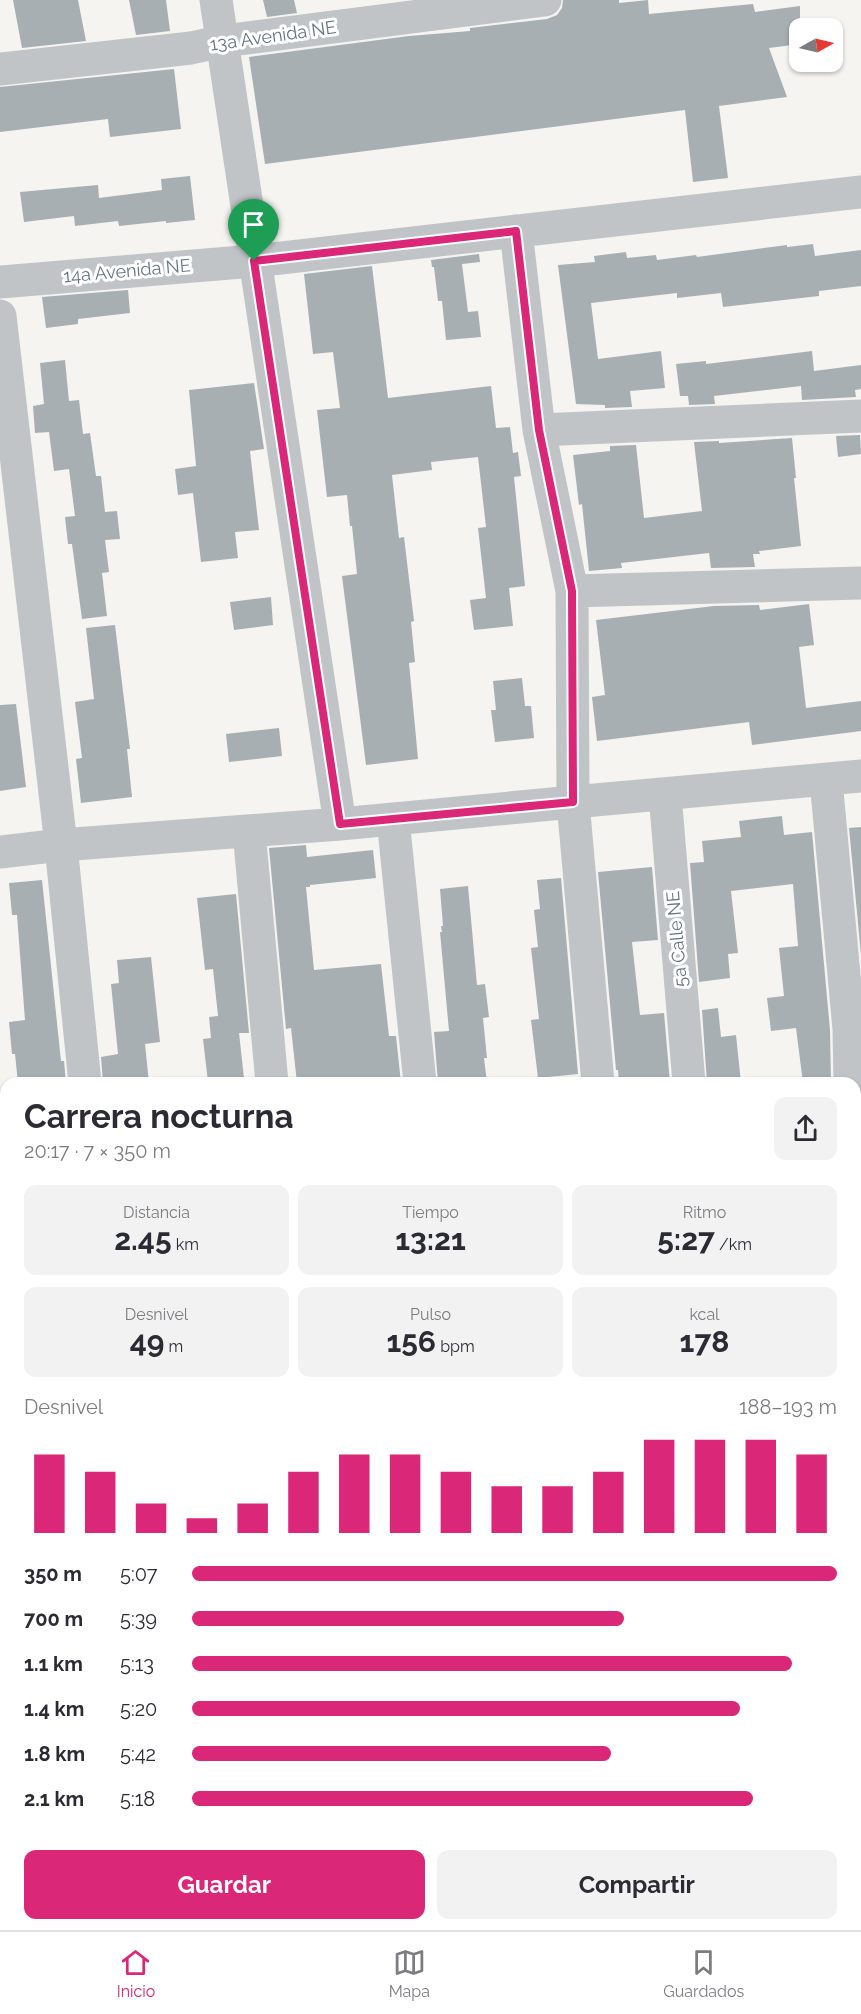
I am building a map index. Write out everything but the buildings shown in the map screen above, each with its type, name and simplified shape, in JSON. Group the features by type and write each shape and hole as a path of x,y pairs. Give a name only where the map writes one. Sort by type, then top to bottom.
{"street":[{"path":"216,0 340,824"},
{"name":"13a Avenida NE","path":"0,66 191,48 222,41 545,0"},
{"name":"14a Avenida NE","path":"0,282 254,261 861,192"},
{"path":"516,231 539,430 572,591 573,802 597,1077"},
{"path":"0,316 61,845 84,1077"},
{"path":"539,430 861,416"},
{"path":"572,591 861,583"},
{"path":"0,852 61,845 340,824 861,776"},
{"path":"826,780 849,1029 850,1077"},
{"name":"5a Calle NE","path":"665,794 689,1077"},
{"path":"393,819 419,1077"},
{"path":"249,831 271,1077"}],"route":[{"path":"516,231 539,430 572,591 573,802 340,824 254,261 516,231"}]}
